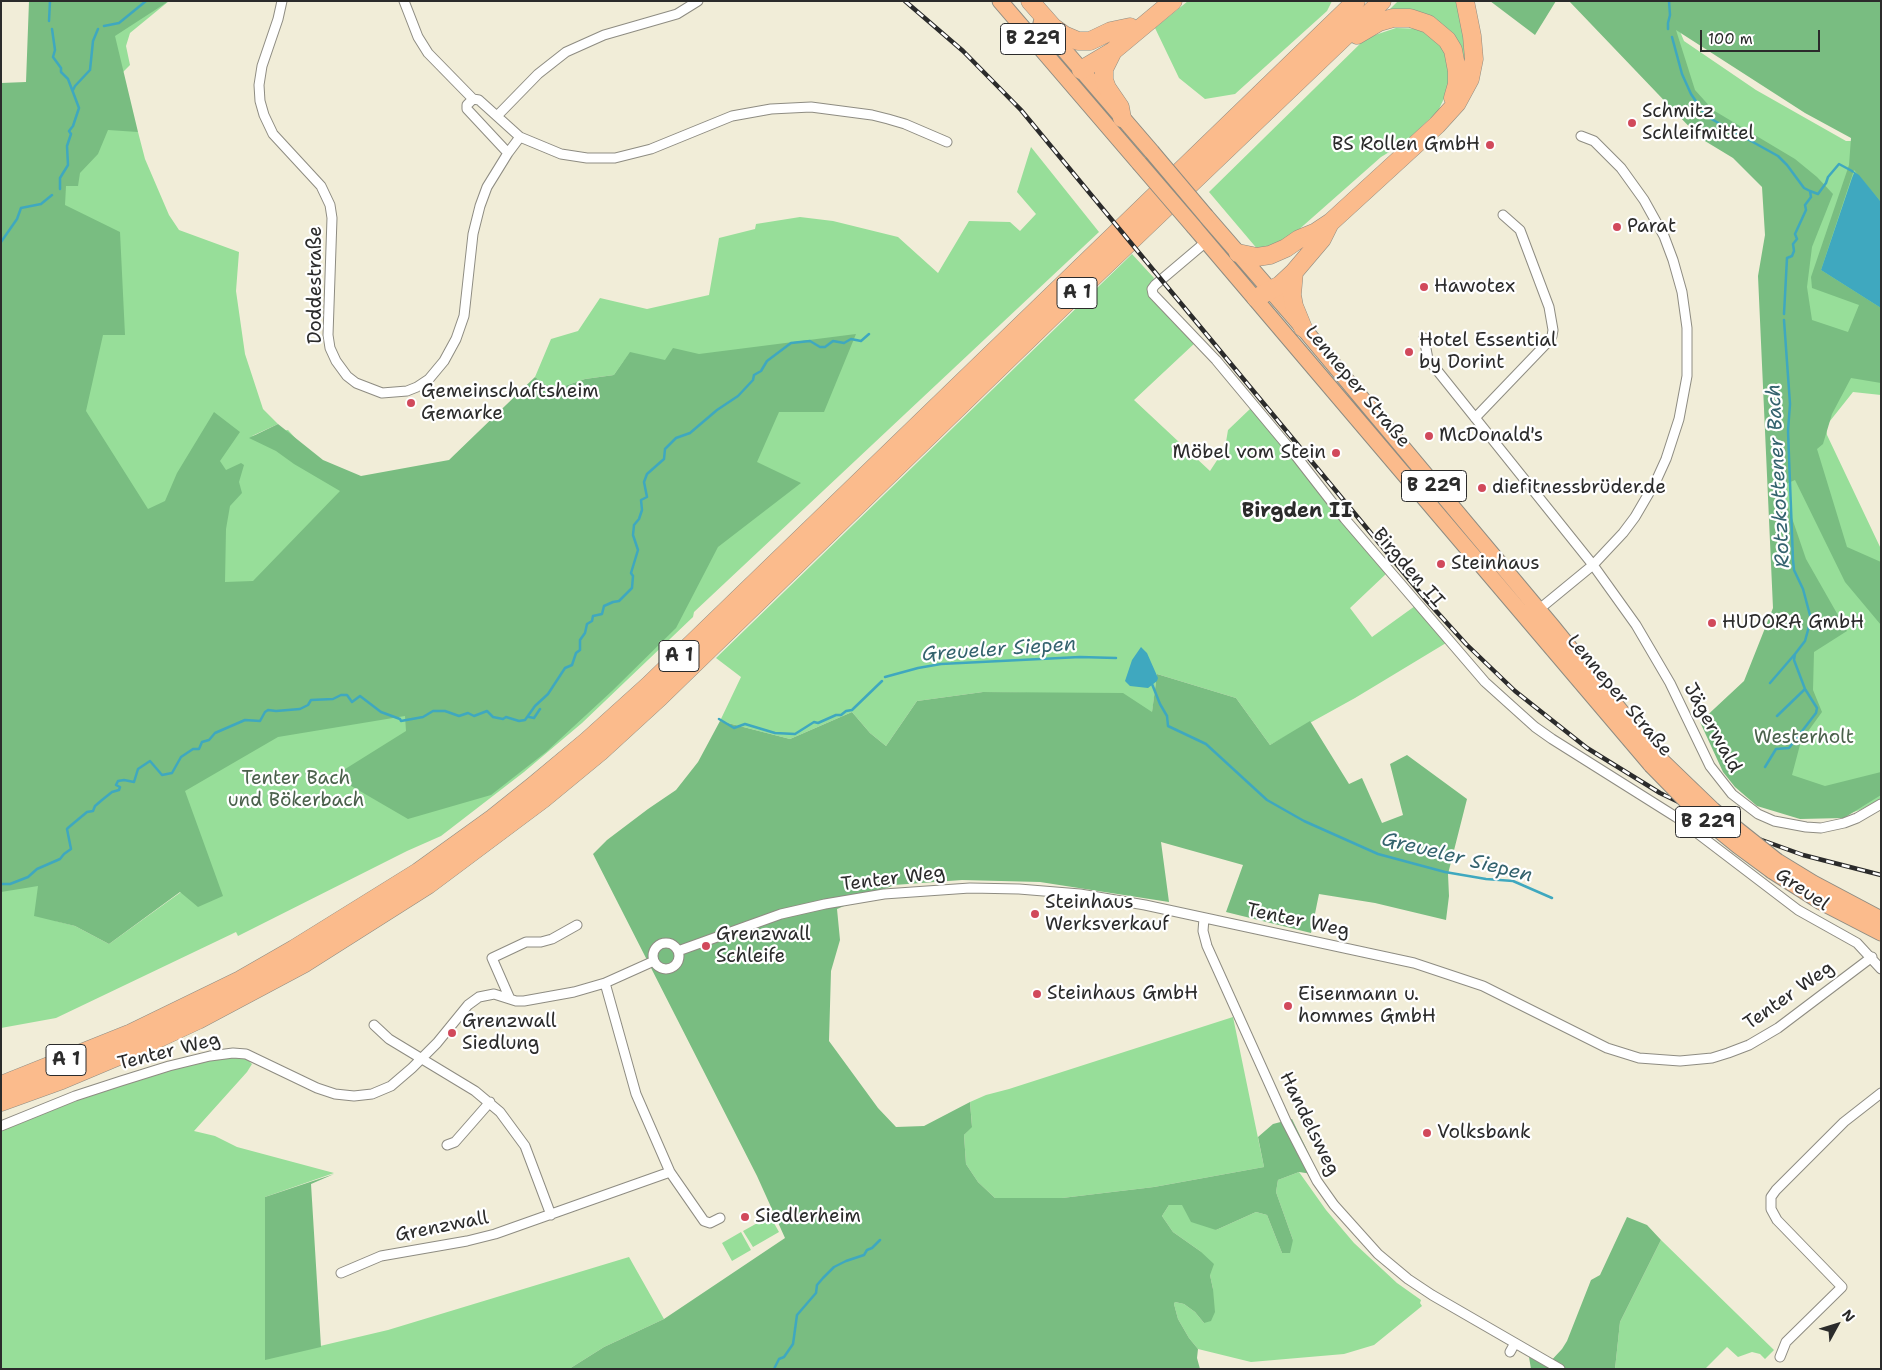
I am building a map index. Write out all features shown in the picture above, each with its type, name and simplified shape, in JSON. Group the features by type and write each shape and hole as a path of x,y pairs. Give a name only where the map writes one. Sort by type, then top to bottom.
{"highway":[{"path":"1030,1 1053,27 1069,39 1078,41 1090,40 1111,31 1130,27"},
{"path":"1074,70 1085,55 1130,27 1163,1"},
{"path":"1074,70 1113,51 1173,1"},
{"path":"1295,60 1298,44 1341,1"},
{"name":"A 1","path":"1,1085 131,1033 240,980 294,950 388,892 493,818 587,741 649,685 1356,1"},
{"name":"A 1","path":"1,1102 62,1080 138,1048 198,1020 305,963 428,885 543,800 600,752 673,684 1064,305 1382,1"},
{"path":"1238,253 1257,257 1270,255 1316,232 1331,222 1449,112 1457,103 1470,79 1474,59 1472,36 1465,1"},
{"path":"1331,50 1378,22 1388,19 1410,18 1428,24 1446,40 1453,50 1457,84 1449,112"},
{"path":"1113,51 1104,69 1104,80 1106,88 1120,106 1122,118"},
{"path":"1264,291 1294,272 1322,239 1331,222"},
{"path":"1264,291 1305,245 1311,233"},
{"path":"1294,272 1292,295 1294,306 1303,328"}],"main road":[{"name":"Lenneper Straße","path":"1000,1 1074,70 1122,118 1152,152 1238,253 1264,291 1700,815 1738,846 1881,919"},
{"name":"Lenneper Straße","path":"1022,1 1074,70 1139,163 1207,241 1303,328 1532,615"},
{"name":"Lenneper Straße","path":"1774,866 1821,902 1881,933"}],"street":[{"name":"Doddestraße","path":"282,1 262,66 259,85 260,101 273,134 321,186 330,205 332,218 328,335 330,348 336,361 356,383 382,393 407,391 429,379 444,361 456,339 464,316 473,234 480,206 487,187 520,137"},
{"path":"404,1 418,37 428,53 474,99 479,100 520,137 561,154 587,158 615,158 651,149 732,116 771,109 811,107 880,117 904,124 947,142"},
{"path":"497,116 538,74 566,52 604,35 677,14 698,1"},
{"path":"474,99 467,105 467,109 508,153"},
{"path":"1532,615 1593,566 1623,533 1656,481 1666,459 1679,419 1685,389 1688,354 1687,328 1682,292 1673,260 1658,224 1639,192 1615,161 1594,141 1581,136"},
{"path":"1475,418 1545,345 1552,336 1553,330 1549,307 1520,230 1503,215"},
{"name":"Birgden II","path":"1207,241 1154,287 1152,291 1155,297 1216,360 1296,456 1345,519 1486,682 1542,732 1676,817 1716,847"},
{"name":"Jägerwald","path":"1424,338 1428,359 1593,566 1630,617 1655,656 1710,766 1739,800 1758,814 1774,821 1791,826 1821,828 1857,818 1881,804"},
{"name":"Greuel","path":"1716,847 1798,910 1850,938 1872,957 1881,969"},
{"name":"Tenter Weg","path":"678,951 759,921 803,909 884,894 950,888 1019,888 1088,895 1130,902 1380,956 1438,971 1483,986 1607,1048 1652,1060 1680,1061 1712,1058 1728,1054 1749,1045 1778,1028 1872,957"},
{"name":"Handelsweg","path":"1204,918 1203,931 1207,946 1286,1121 1304,1158 1323,1189 1358,1233 1395,1269 1432,1295 1560,1369"},
{"path":"510,999 492,958 524,943 549,940 577,925"},
{"path":"663,943 672,944 678,951 678,960 673,966 664,968 656,965 654,961 654,952 663,943"},
{"name":"Tenter Weg","path":"1,1126 75,1096 121,1081 168,1066 225,1053 246,1054 316,1088 344,1096 363,1096 381,1091 397,1082 422,1059 474,999 491,994 521,1001 541,999 605,983 654,961"},
{"path":"605,983 636,1094 670,1172 704,1221 710,1223 720,1218"},
{"path":"374,1025 388,1039 490,1102 509,1122 525,1146 551,1215"},
{"path":"1780,1357 1786,1342 1842,1288 1776,1220 1771,1210 1771,1197 1844,1122 1881,1093"},
{"path":"447,1145 455,1142 490,1102"},
{"name":"Grenzwall","path":"341,1273 380,1256 467,1241 495,1234 670,1172"},
{"path":"1510,1352 1515,1343"}],"green space":[{"path":"29,1 169,1 115,36 138,132 108,130 98,154 80,173 78,186 66,186 65,205 120,232 125,335 103,335 86,411 148,509 165,501 177,473 214,412 240,432 220,461 226,470 241,463 244,465 239,482 242,493 230,506 226,529 225,582 253,581 340,491 276,451 249,438 278,424 323,460 361,476 449,460 535,377 553,390 585,379 614,375 630,352 665,360 673,348 699,354 856,334 824,412 779,412 757,462 801,483 718,547 676,628 546,752 491,795 408,819 334,776 406,731 405,716 278,737 185,791 223,896 198,907 180,892 109,944 75,926 34,916 38,886 1,892 1,83 26,82"},
{"path":"169,1 130,33 126,46 130,65 118,77 138,132 145,159 169,215 179,230 239,252 236,291 245,354 263,409 278,424 252,436 288,430 307,451 331,467 364,479 234,608 141,644 1,184 28,80"},
{"path":"1188,1 1332,1 1327,11 1235,94 1205,99 1179,78 1155,28"},
{"path":"1398,1 1462,1 1468,73 1455,43 1389,10"},
{"path":"1490,1 1556,1 1535,35"},
{"name":"Westerholt","path":"1569,1 1881,1 1881,202 1854,170 1821,270 1881,308 1881,383 1851,378 1832,414 1823,444 1817,449 1847,547 1881,562 1881,625 1845,582 1795,480 1781,486 1806,559 1847,631 1814,652 1813,690 1822,712 1801,741 1792,775 1825,786 1881,772 1881,795 1844,818 1800,819 1757,806 1735,787 1723,772 1700,722 1744,681 1773,608 1758,276 1765,235 1762,187 1733,158 1700,138","holes":["1676,30 1805,113 1851,138 1849,165 1811,277 1812,288 1859,305 1848,332 1812,320 1807,287 1812,247 1833,194 1817,177 1795,159 1713,110 1695,90"]},
{"name":"Westerholt","path":"1681,1 1679,29 1684,41 1756,90 1846,141 1866,141 1881,144 1881,395 1853,392 1826,426 1827,435 1881,549 1881,799 1860,810 1840,816 1801,818 1752,679 1776,606 1776,188 1630,53"},
{"path":"1396,28 1423,29 1439,41 1448,54 1450,86 1438,111 1404,143 1381,157 1287,240 1259,251 1209,192 1366,38"},
{"name":"Tenter Bach und Bökerbach","path":"1031,147 1099,232 694,612 693,617 582,723 524,772 441,836 407,851 238,936 236,932 56,1018 1,1028 1,834 389,695 614,375 585,379 553,390 535,377 551,339 578,331 600,298 647,309 709,295 719,238 755,229 756,224 800,217 833,221 898,237 938,273 969,221 1010,222 1020,231 1036,214 1017,192","holes":["182,790 181,892 109,944 75,926 56,921"]},
{"path":"1132,254 1154,278 1148,290 1196,342 1134,400 1210,471 1225,448 1228,430 1251,408 1387,573 1350,608 1372,637 1415,606 1446,643 1355,698 1270,745 1236,698 1157,674 1152,713 1027,693 983,692 917,701 886,746 870,733 852,712 790,739 720,721 741,677 716,658"},
{"path":"1157,674 1236,698 1270,745 1310,721 1349,784 1362,778 1382,823 1403,815 1390,764 1407,755 1467,799 1448,874 1449,896 1446,920 1375,903 1319,894 1311,933 1226,912 1243,865 1161,842 1169,902 1040,882 962,880 894,885 837,909 840,940 831,971 829,1041 878,1108 896,1127 924,1126 970,1102 972,1127 964,1135 966,1164 978,1182 995,1198 1062,1198 1154,1187 1264,1167 1258,1137 1273,1124 1292,1119 1319,1175 1299,1172 1278,1180 1276,1192 1293,1240 1290,1253 1282,1253 1267,1215 1256,1212 1216,1230 1191,1222 1182,1205 1169,1205 1162,1216 1173,1232 1200,1251 1214,1264 1210,1275 1215,1312 1211,1321 1204,1323 1195,1312 1184,1304 1175,1302 1174,1304 1178,1319 1198,1349 1197,1358 1200,1369 569,1369 604,1347 664,1319 785,1238 757,1176 593,854 607,840 676,790 698,762 720,721 790,739 852,712 870,733 886,746 917,701 983,692 1123,693 1152,712"},
{"path":"1233,1017 1264,1167 1154,1187 1062,1198 995,1198 978,1182 966,1164 964,1135 972,1126 970,1102 986,1095"},
{"path":"241,1053 252,1064 194,1131 215,1136 237,1147 334,1173 265,1197 265,1359 388,1330 629,1257 664,1319 604,1347 569,1369 1,1369 1,1129 169,1066"},
{"path":"1299,1172 1326,1210 1354,1243 1397,1283 1421,1300 1422,1306 1374,1345 1344,1354 1251,1362 1198,1349 1178,1319 1174,1304 1175,1302 1184,1304 1195,1312 1204,1323 1213,1289 1210,1275 1200,1251 1173,1232 1162,1216 1169,1205 1183,1205 1216,1230 1256,1212 1267,1215 1282,1253 1293,1240 1276,1192 1278,1180"},
{"path":"334,1174 311,1184 321,1347 265,1360 265,1197"},
{"path":"770,1216 779,1232 753,1247 743,1231"},
{"path":"1627,1217 1647,1225 1661,1240 1620,1322 1615,1369 1531,1369 1529,1357 1532,1356 1548,1364 1562,1349 1567,1341 1591,1280 1600,1275"},
{"path":"741,1232 751,1250 732,1261 722,1243"},
{"path":"1661,1240 1774,1350 1765,1359 1760,1354 1752,1352 1738,1357 1727,1347 1705,1369 1615,1369 1620,1322"}],"water":[{"path":"1852,170 1859,175 1881,202 1881,308 1821,270 1854,173 1851,172"},
{"path":"1141,647 1147,653 1158,678 1148,688 1130,686 1125,681 1132,660"}],"waterway":[{"path":"49,21 50,1"},
{"path":"104,26 119,23 146,1"},
{"path":"1668,29 1669,1"},
{"path":"52,29 55,50 53,57 61,68 61,72 68,79 79,108 73,126 69,131 71,134 67,146 68,165 60,178 60,189"},
{"path":"73,90 90,70 93,41 98,29"},
{"path":"1672,37 1682,74 1691,94 1706,116 1778,156 1804,188 1810,191 1818,194 1828,177 1839,164 1852,171"},
{"name":"Rotzkottener Bach","path":"1784,314 1787,258 1792,256 1794,251 1793,244 1797,239 1795,234 1806,210 1805,205 1811,197 1810,191"},
{"path":"1,242 17,219 21,208 41,204 52,195"},
{"name":"Rotzkottener Bach","path":"1765,767 1776,749 1789,748 1816,713 1817,708 1805,689 1794,660 1795,654 1805,641 1811,619 1803,589 1794,570 1793,560 1788,431 1790,404 1784,320"},
{"path":"1,884 10,884 28,877 37,869 60,859 71,849 67,829 87,812 93,811 95,806 112,792 119,790 120,787 116,785 118,781 134,782 138,769 150,761 162,775 172,773 181,757 193,749 199,749 202,742 209,740 215,733 245,720 260,721 268,710 300,709 308,705 311,700 333,699 341,695 347,695 352,702 360,696 381,712 401,721 423,717 433,711 445,711 459,716 468,713 474,716 487,711 493,717 503,719 506,717 519,721 525,720 535,706 548,694 565,668 572,665 576,653 580,650 580,640 585,633 587,624 592,621 593,616 602,614 604,606 619,601 632,588 633,576 631,573 638,550 633,535 634,525 639,519 642,510 641,500 647,497 644,482 647,474 664,459 665,449 676,438 690,433 717,410 738,396 753,380 754,375 761,371 767,361 791,343 810,341 820,347 825,347 833,341 844,343 851,339 861,341 869,334"},
{"name":"Rotzkottener Bach","path":"1770,683 1795,654"},
{"name":"Greueler Siepen","path":"885,677 941,664 1080,657 1116,658"},
{"name":"Greueler Siepen","path":"719,719 734,728 745,724 775,733 795,734 814,722 818,723 852,710 882,681"},
{"name":"Greueler Siepen","path":"1152,684 1167,716 1168,726 1206,744 1267,800 1304,821 1378,854 1445,872 1486,879 1513,881 1552,898"},
{"name":"Rotzkottener Bach","path":"1777,716 1805,689"},
{"name":"Greueler Siepen","path":"529,717 534,718 540,709"},
{"path":"774,1369 779,1359 784,1357 793,1344 797,1315 816,1293 817,1285 834,1267 864,1255 867,1250 880,1240"}],"railway":[{"path":"905,1 963,51 1021,110 1427,601 1466,644 1515,691 1587,748 1660,793 1745,834 1803,855 1881,875"}],"place":[{"name":"Schmitz Schleifmittel","path":"1632,123"},
{"name":"BS Rollen GmbH","path":"1490,145"},
{"name":"Parat","path":"1617,227"},
{"name":"Hawotex","path":"1424,287"},
{"name":"Hotel Essential by Dorint","path":"1409,352"},
{"name":"Gemeinschaftsheim Gemarke","path":"411,403"},
{"name":"McDonald's","path":"1429,436"},
{"name":"Möbel vom Stein","path":"1336,453"},
{"name":"diefitnessbrüder.de","path":"1482,488"},
{"name":"Steinhaus","path":"1441,564"},
{"name":"HUDORA GmbH","path":"1712,623"},
{"name":"Steinhaus Werksverkauf","path":"1035,914"},
{"name":"Grenzwall Schleife","path":"706,946"},
{"name":"Steinhaus GmbH","path":"1037,994"},
{"name":"Eisenmann u. hommes GmbH","path":"1288,1006"},
{"name":"Grenzwall Siedlung","path":"452,1033"},
{"name":"Volksbank","path":"1427,1133"},
{"name":"Siedlerheim","path":"745,1217"}],"district":[{"name":"Birgden II","path":"1297,512"}]}
